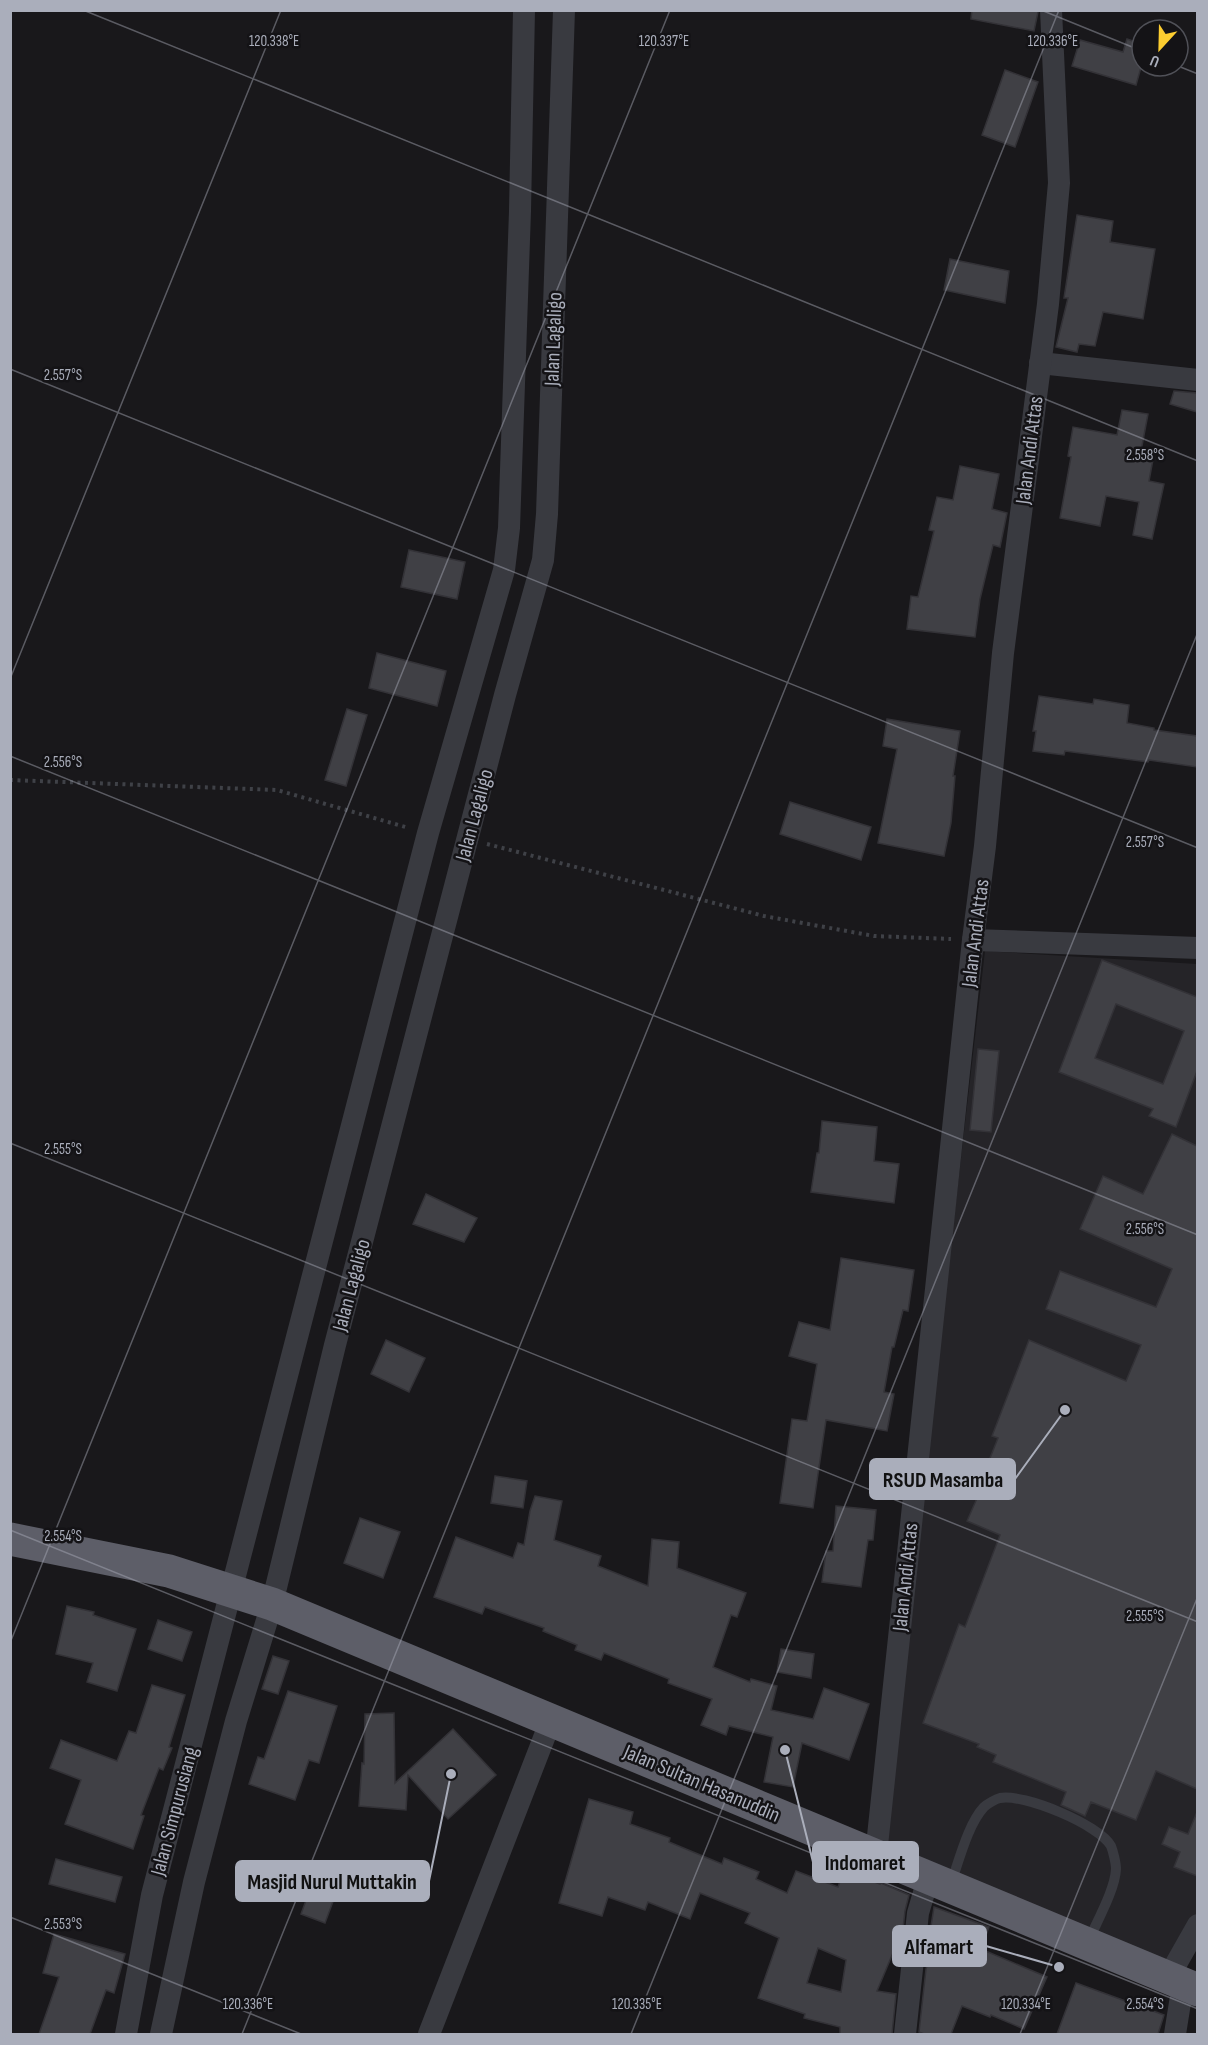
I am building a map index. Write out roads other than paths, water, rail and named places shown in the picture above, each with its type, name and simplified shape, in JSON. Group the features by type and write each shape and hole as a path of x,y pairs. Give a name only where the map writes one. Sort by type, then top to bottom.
{"highway":[{"name":"Jalan Sultan Hasanuddin","path":"10,1539 168,1570 272,1604 1183,1984"}],"street":[{"name":"Jalan Lagaligo","path":"231,1590 428,833 504,570 508,539 520,211 524,10"},
{"name":"Jalan Lagaligo","path":"272,1604 335,1345 505,696 543,560 547,514 564,10"},
{"name":"Jalan Andi Attas","path":"876,1856 973,940 985,846 1003,653 1040,363 1059,183 1051,10"},
{"path":"1040,363 1197,380"},
{"path":"973,940 1197,948"},
{"name":"Jalan Simpurusiang","path":"126,2034 152,1895 231,1590"},
{"name":"Jalan Simpurusiang","path":"161,2034 194,1882 236,1720 272,1604"},
{"path":"429,2034 551,1720"},
{"path":"905,2034 918,1913 939,1883"},
{"path":"1175,2034 1183,1984 1197,1925"}],"lane":[{"path":"939,1883 984,1807 999,1798 1022,1800 1085,1824 1111,1846 1116,1868 1087,1945"}],"place":[{"name":"RSUD Masamba","path":"1065,1410"},
{"name":"Indomaret","path":"785,1750"},
{"name":"Masjid Nurul Muttakin","path":"451,1774"},
{"name":"Alfamart","path":"1059,1967"}]}
